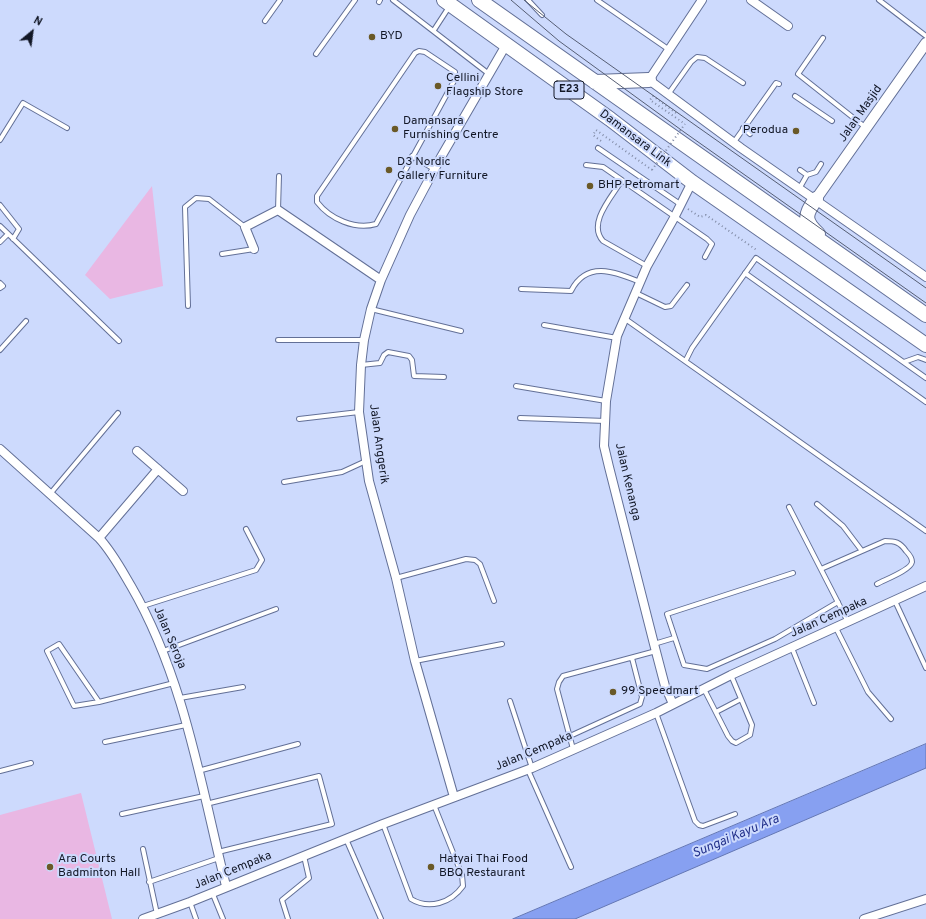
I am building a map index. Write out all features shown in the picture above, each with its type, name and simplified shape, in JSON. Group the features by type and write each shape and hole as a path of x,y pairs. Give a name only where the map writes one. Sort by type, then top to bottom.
{"highway":[{"name":"Damansara Link","path":"447,2 610,119 692,182 926,345"},
{"name":"Damansara Link","path":"486,2 595,82 926,315"},
{"path":"595,82 649,80"},
{"path":"816,199 809,208 807,217 808,225 841,255"}],"street":[{"path":"702,0 668,49 649,80 669,93 799,189 816,199 926,276"},
{"path":"751,0 788,26"},
{"name":"Jalan Masjid","path":"816,199 926,43"},
{"name":"Jalan Anggerik","path":"454,797 415,661 396,578 369,481 359,412 361,365 364,340 371,309 381,280 410,215 434,169 506,45"},
{"name":"Jalan Kenanga","path":"673,704 665,686 604,446 606,401 617,338 624,318 647,266 692,182"},
{"path":"254,249 245,227 278,210 381,280"},
{"name":"Jalan Seroja","path":"0,449 99,538 110,550 143,606 163,651 180,698 226,886"},
{"path":"137,451 183,491"},
{"path":"99,538 158,469"},
{"name":"Jalan Cempaka","path":"142,919 190,902 226,886 434,804 530,769 656,713 731,675 926,586"},
{"path":"864,919 926,899"}],"lane":[{"path":"265,21 280,0"},
{"path":"316,54 355,0"},
{"path":"393,0 490,74"},
{"path":"528,0 542,15"},
{"path":"597,0 668,49"},
{"path":"879,0 926,36"},
{"path":"434,30 447,2"},
{"path":"823,38 798,74 867,128"},
{"path":"419,51 425,52 455,72 456,77 412,156 376,224 368,226 346,224 322,208 317,202 317,196 321,188 415,53 419,51"},
{"path":"669,93 691,62 697,57 704,58 743,83"},
{"path":"734,142 776,82 779,84"},
{"path":"795,96 832,121"},
{"path":"0,140 23,103 67,128"},
{"path":"743,128 750,134"},
{"path":"598,148 680,204"},
{"path":"412,156 434,169"},
{"path":"586,164 603,167 712,244 705,257"},
{"path":"799,189 807,175 816,172 821,164"},
{"path":"800,170 807,175"},
{"path":"278,210 279,176"},
{"path":"622,180 600,216 596,227 598,235 603,241 647,266"},
{"path":"188,306 185,207 196,198 209,199 245,227"},
{"path":"0,205 19,230 13,239"},
{"path":"0,226 119,341"},
{"path":"0,242 8,234"},
{"path":"222,254 254,249"},
{"path":"686,360 692,348 756,258 926,378"},
{"path":"521,289 571,291 576,281 592,272 612,270 640,282"},
{"path":"745,273 926,402"},
{"path":"0,283 3,286 0,288"},
{"path":"636,293 665,307 671,306 687,285"},
{"path":"371,309 460,331"},
{"path":"624,318 686,360 926,531"},
{"path":"0,350 26,320"},
{"path":"544,325 617,338"},
{"path":"278,340 364,340"},
{"path":"361,365 380,363 388,352 409,356 412,360 414,376 444,377"},
{"path":"904,362 918,357 926,360"},
{"path":"516,386 606,401"},
{"path":"299,419 359,412"},
{"path":"50,494 118,413"},
{"path":"520,418 606,421"},
{"path":"284,482 342,472 366,460"},
{"path":"817,504 842,526 862,551"},
{"path":"789,507 848,622"},
{"path":"143,606 256,570 262,560 246,529"},
{"path":"821,569 885,541 894,541 901,544 910,555 912,561 906,569 877,584"},
{"path":"396,578 466,559 475,560 480,564 494,601"},
{"path":"792,573 667,614 684,665 707,669 774,639 838,602"},
{"path":"896,601 926,668"},
{"path":"163,651 276,609"},
{"path":"836,628 868,692 891,718"},
{"path":"573,749 557,689 563,676 632,658 674,638"},
{"path":"99,702 59,644 46,651 74,706 99,702 175,683"},
{"path":"415,661 502,644"},
{"path":"792,648 814,703"},
{"path":"570,736 640,704 642,697 632,658"},
{"path":"704,689 732,741 736,743 750,735 752,725 731,675"},
{"path":"180,698 243,687"},
{"path":"716,712 741,699"},
{"path":"510,701 530,769 571,867"},
{"path":"656,713 695,821 699,825 703,826 735,814"},
{"path":"105,742 186,725"},
{"path":"197,771 298,744"},
{"path":"0,771 31,763"},
{"path":"149,882 218,855 332,824 319,776 206,805"},
{"path":"122,814 204,796"},
{"path":"383,824 411,899 421,905 431,906 457,894 463,886 462,875 434,804"},
{"path":"346,839 381,919"},
{"path":"143,849 157,914"},
{"path":"288,919 282,900 309,878 303,856"},
{"path":"212,892 223,919"},
{"path":"190,902 196,919"}],"path":[{"path":"606,144 593,135 596,130 652,170 685,124 650,100 653,96 677,113"}],"shaded area":[{"path":"152,186 163,286 110,299 85,275"},
{"name":"Ara Courts Badminton Hall","path":"81,793 112,919 0,919 0,815"}],"water":[{"name":"Sungai Kayu Ara","path":"926,744 926,768 575,919 513,919"}],"tram line":[{"path":"511,0 559,41 684,132 926,303"},
{"path":"524,0 566,34 926,288"}],"place":[{"name":"BYD","path":"372,37"},
{"name":"Cellini Flagship Store","path":"438,86"},
{"name":"Damansara Furnishing Centre","path":"395,129"},
{"name":"Perodua","path":"796,131"},
{"name":"D3 Nordic Gallery Furniture","path":"389,170"},
{"name":"BHP Petromart","path":"590,186"},
{"name":"99 Speedmart","path":"613,692"},
{"name":"Ara Courts Badminton Hall","path":"50,867"},
{"name":"Hatyai Thai Food BBQ Restaurant","path":"431,867"}]}
